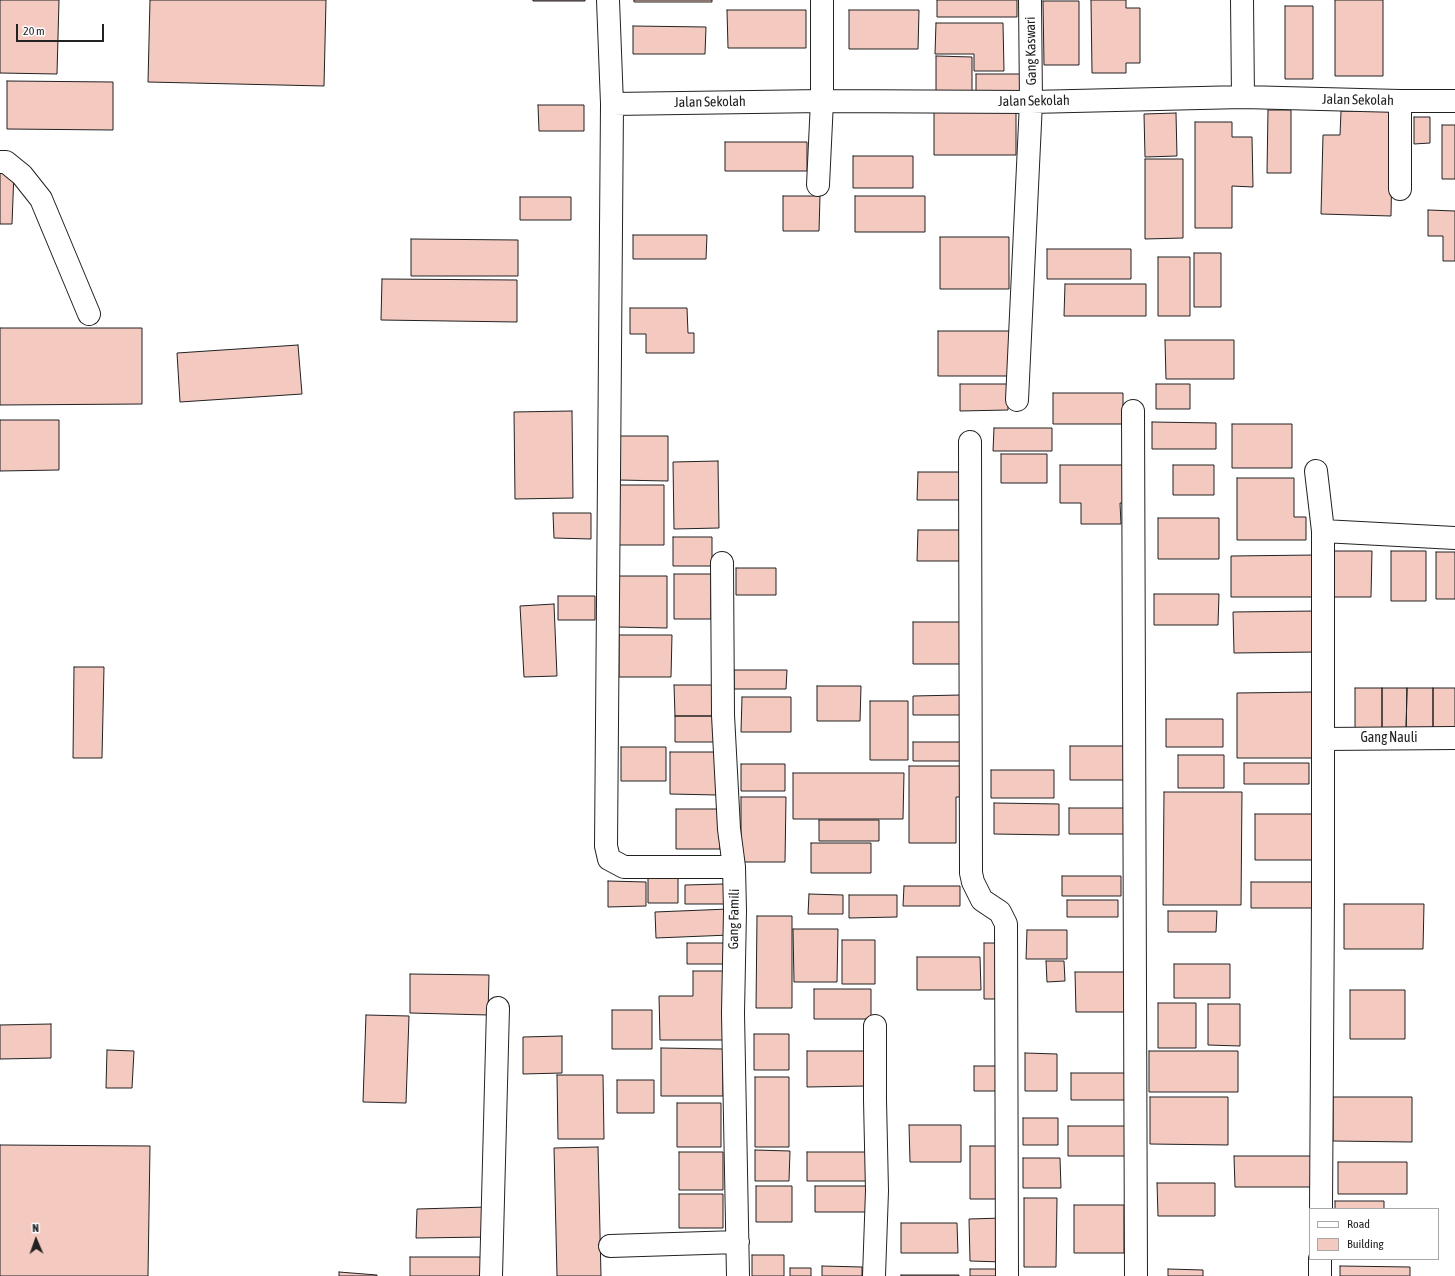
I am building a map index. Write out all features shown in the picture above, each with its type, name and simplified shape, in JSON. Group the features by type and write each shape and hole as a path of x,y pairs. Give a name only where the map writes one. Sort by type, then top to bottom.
{"street":[{"path":"608,0 612,104 606,846 609,859 624,867 734,867"},
{"path":"818,185 822,101 822,0"},
{"name":"Gang Kaswari","path":"1017,400 1031,102 1030,0"},
{"path":"1242,0 1243,97"},
{"name":"Jalan Sekolah","path":"612,104 822,101 1031,102 1243,97 1455,101"},
{"path":"1400,101 1400,189"},
{"path":"0,162 6,162 22,175 41,199 89,314"},
{"path":"1133,411 1136,1276"},
{"path":"970,442 971,873 973,882 982,900 1000,912 1006,924 1007,1276"},
{"path":"1316,471 1323,531 1324,739 1321,1208"},
{"path":"1323,531 1455,538"},
{"name":"Gang Famili","path":"722,563 723,715 729,829 734,867 735,911 733,1013 738,1276"},
{"name":"Gang Nauli","path":"1324,739 1455,738"},
{"path":"491,1276 498,1008"},
{"path":"874,1276 877,1191 875,1026"},
{"path":"610,1246 738,1242"},
{"path":"1320,1260 1320,1276"}],"building":[{"path":"0,0 59,0 57,74 0,73"},
{"path":"150,0 326,0 324,86 148,82"},
{"path":"585,0 585,1 533,1"},
{"path":"634,0 712,0 712,2 634,2"},
{"path":"937,0 1017,0 1017,17 937,17"},
{"path":"1091,0 1126,0 1126,8 1140,8 1140,63 1126,63 1126,73 1092,73"},
{"path":"1335,0 1383,0 1383,76 1335,76"},
{"path":"1043,1 1079,1 1079,65 1044,65"},
{"path":"1285,6 1313,6 1313,79 1285,79"},
{"path":"727,10 806,10 806,48 728,48"},
{"path":"849,10 919,10 918,49 849,49"},
{"path":"936,23 1003,23 1004,71 974,71 974,54 935,54"},
{"path":"633,26 706,27 705,54 633,54"},
{"path":"936,56 972,57 972,99 936,99"},
{"path":"976,74 1028,74 1028,100 976,100"},
{"path":"7,81 113,82 113,130 7,129"},
{"path":"538,105 584,105 584,131 539,131"},
{"path":"1393,105 1391,216 1321,214 1323,135 1340,135 1341,111 1374,111"},
{"path":"1268,110 1291,110 1291,173 1267,173"},
{"path":"934,112 1016,112 1016,155 934,155"},
{"path":"1176,113 1177,156 1145,157 1144,114"},
{"path":"1414,117 1430,117 1430,143 1414,144"},
{"path":"1195,122 1232,122 1232,137 1252,137 1253,187 1232,186 1232,228 1195,228"},
{"path":"1442,125 1455,125 1455,179 1442,179"},
{"path":"725,142 807,142 807,171 725,171"},
{"path":"853,156 913,156 913,188 853,188"},
{"path":"1145,159 1183,159 1183,238 1145,239"},
{"path":"0,171 14,172 12,224 0,224"},
{"path":"783,196 820,196 819,231 783,231"},
{"path":"855,196 925,196 925,232 855,232"},
{"path":"520,197 571,197 571,220 520,220"},
{"path":"1428,210 1455,211 1455,261 1443,261 1443,236 1428,236"},
{"path":"633,235 707,235 706,259 633,259"},
{"path":"940,237 1009,237 1009,289 940,289"},
{"path":"411,239 518,240 518,276 411,276"},
{"path":"1047,249 1131,249 1131,279 1047,279"},
{"path":"1194,253 1221,253 1221,307 1194,307"},
{"path":"1158,257 1190,257 1190,316 1158,316"},
{"path":"382,279 517,280 517,322 381,320"},
{"path":"1065,284 1146,284 1146,316 1064,316"},
{"path":"630,308 687,308 688,333 694,333 694,353 646,353 646,334 630,334"},
{"path":"0,328 142,328 142,404 0,405"},
{"path":"938,331 1015,331 1015,376 938,376"},
{"path":"1165,340 1234,340 1234,379 1166,379"},
{"path":"298,345 302,394 180,402 177,353"},
{"path":"960,384 1008,384 1008,410 960,411"},
{"path":"1156,384 1190,384 1190,409 1156,409"},
{"path":"1053,393 1123,393 1123,424 1053,424"},
{"path":"572,411 573,498 515,499 514,412"},
{"path":"0,420 59,420 59,470 0,471"},
{"path":"1152,422 1216,423 1216,449 1152,449"},
{"path":"1232,424 1292,424 1292,468 1232,468"},
{"path":"994,428 1052,428 1052,451 993,451"},
{"path":"619,436 668,436 668,481 618,480"},
{"path":"1001,454 1047,454 1047,483 1001,483"},
{"path":"718,461 719,528 674,529 673,462"},
{"path":"1060,465 1127,465 1127,503 1120,503 1121,524 1081,524 1081,503 1060,503"},
{"path":"1173,465 1214,465 1214,495 1173,495"},
{"path":"918,472 967,472 967,500 917,500"},
{"path":"1237,478 1294,478 1294,517 1306,517 1306,540 1237,540"},
{"path":"614,485 664,485 664,545 614,545"},
{"path":"553,513 591,513 591,539 554,538"},
{"path":"1158,518 1219,518 1219,559 1158,559"},
{"path":"918,530 965,530 966,561 917,561"},
{"path":"673,537 712,537 712,566 673,566"},
{"path":"1329,551 1372,551 1371,597 1329,597"},
{"path":"1391,551 1426,551 1426,601 1391,601"},
{"path":"1436,552 1455,552 1455,599 1436,599"},
{"path":"1316,555 1316,597 1231,597 1231,556"},
{"path":"736,568 776,568 776,595 736,595"},
{"path":"674,574 711,574 711,619 674,619"},
{"path":"619,576 667,576 667,628 618,627"},
{"path":"1154,594 1219,594 1218,625 1154,625"},
{"path":"558,596 595,596 595,620 558,620"},
{"path":"554,604 557,676 524,677 520,606"},
{"path":"1316,611 1317,652 1234,653 1233,612"},
{"path":"913,622 966,622 966,664 913,664"},
{"path":"619,635 672,635 671,677 619,677"},
{"path":"74,667 104,667 102,758 73,758"},
{"path":"734,670 787,670 786,689 734,689"},
{"path":"674,685 716,685 716,716 675,716"},
{"path":"817,686 861,686 860,721 817,721"},
{"path":"1355,688 1382,688 1382,733 1355,733"},
{"path":"1382,688 1407,688 1406,733 1382,733"},
{"path":"1407,688 1433,688 1433,733 1406,733"},
{"path":"1433,688 1455,688 1455,733 1433,733"},
{"path":"1314,692 1314,758 1237,758 1237,693"},
{"path":"961,695 961,715 913,715 913,696"},
{"path":"742,697 791,697 791,732 741,732"},
{"path":"870,701 908,701 908,760 870,760"},
{"path":"675,716 716,716 716,742 675,742"},
{"path":"1166,719 1223,719 1223,747 1166,747"},
{"path":"913,742 965,742 964,761 913,761"},
{"path":"1070,746 1125,746 1124,780 1070,780"},
{"path":"621,747 666,747 666,781 621,781"},
{"path":"670,752 717,752 717,795 670,794"},
{"path":"1178,755 1224,755 1224,788 1178,788"},
{"path":"1244,763 1309,763 1309,784 1244,784"},
{"path":"741,764 785,764 785,791 741,791"},
{"path":"909,766 969,766 969,797 956,797 956,843 909,843"},
{"path":"991,770 1054,770 1054,798 991,798"},
{"path":"793,773 904,773 903,819 793,819"},
{"path":"1164,792 1242,792 1241,905 1163,905"},
{"path":"741,797 786,797 785,862 741,862"},
{"path":"994,803 1059,804 1059,835 994,834"},
{"path":"1069,808 1130,808 1130,834 1069,834"},
{"path":"676,809 720,809 720,849 676,849"},
{"path":"1255,814 1312,814 1312,860 1255,860"},
{"path":"819,820 879,820 879,841 819,841"},
{"path":"811,843 871,843 871,873 811,873"},
{"path":"648,872 678,872 678,903 648,903"},
{"path":"1062,876 1121,876 1121,896 1062,896"},
{"path":"608,881 646,882 646,906 608,907"},
{"path":"1251,882 1315,882 1314,908 1251,908"},
{"path":"724,884 724,904 685,904 685,885"},
{"path":"904,886 960,886 960,906 903,906"},
{"path":"809,894 843,895 843,914 808,914"},
{"path":"849,895 897,895 897,917 849,918"},
{"path":"1067,900 1118,900 1118,917 1067,917"},
{"path":"1344,904 1424,904 1423,949 1344,949"},
{"path":"729,909 730,935 656,938 655,912"},
{"path":"1168,911 1217,911 1216,932 1168,932"},
{"path":"757,916 792,916 792,1008 756,1008"},
{"path":"793,929 838,929 837,982 794,982"},
{"path":"1027,930 1067,930 1067,959 1026,959"},
{"path":"842,940 875,940 875,984 842,984"},
{"path":"687,943 728,943 728,964 687,964"},
{"path":"984,943 1005,943 1005,999 984,999"},
{"path":"917,957 980,957 981,990 917,990"},
{"path":"1046,961 1064,961 1065,981 1047,982"},
{"path":"1174,964 1230,964 1230,998 1174,998"},
{"path":"693,971 725,971 725,1040 660,1040 659,996 693,996"},
{"path":"1075,972 1129,972 1128,1012 1076,1012"},
{"path":"410,974 489,975 488,1015 410,1013"},
{"path":"814,989 871,989 871,1019 814,1019"},
{"path":"1350,990 1405,990 1405,1039 1350,1039"},
{"path":"1158,1003 1196,1003 1196,1048 1158,1048"},
{"path":"1208,1004 1240,1004 1240,1046 1208,1045"},
{"path":"612,1010 652,1010 652,1049 612,1049"},
{"path":"366,1015 409,1016 406,1103 363,1102"},
{"path":"51,1024 51,1058 0,1059 0,1025"},
{"path":"754,1034 789,1034 789,1070 754,1070"},
{"path":"562,1036 562,1073 523,1074 523,1037"},
{"path":"661,1048 723,1049 723,1096 661,1096"},
{"path":"107,1050 134,1051 132,1088 106,1088"},
{"path":"807,1051 867,1051 867,1086 807,1087"},
{"path":"1149,1051 1238,1051 1238,1092 1149,1092"},
{"path":"1025,1053 1057,1054 1057,1091 1025,1091"},
{"path":"974,1066 1001,1066 1001,1091 974,1091"},
{"path":"1071,1073 1133,1073 1133,1100 1071,1100"},
{"path":"557,1075 603,1075 604,1139 558,1139"},
{"path":"755,1077 789,1077 789,1147 755,1147"},
{"path":"617,1080 654,1080 654,1113 617,1113"},
{"path":"1150,1097 1228,1097 1228,1145 1150,1144"},
{"path":"1333,1097 1412,1097 1412,1142 1333,1141"},
{"path":"677,1103 721,1103 721,1147 677,1147"},
{"path":"1023,1118 1058,1118 1058,1145 1023,1145"},
{"path":"909,1125 961,1125 961,1162 910,1162"},
{"path":"1068,1126 1133,1126 1134,1156 1068,1156"},
{"path":"0,1145 150,1146 148,1276 0,1276"},
{"path":"970,1146 1006,1146 1006,1199 970,1199"},
{"path":"598,1147 601,1276 557,1276 554,1148"},
{"path":"755,1150 790,1151 789,1181 755,1181"},
{"path":"679,1152 723,1152 723,1190 679,1190"},
{"path":"807,1152 872,1152 872,1181 807,1181"},
{"path":"1234,1156 1319,1156 1319,1187 1235,1187"},
{"path":"1023,1158 1060,1158 1061,1188 1023,1188"},
{"path":"1338,1162 1407,1162 1407,1194 1338,1194"},
{"path":"1157,1183 1215,1183 1215,1216 1158,1216"},
{"path":"756,1186 792,1186 792,1222 756,1222"},
{"path":"815,1186 869,1186 869,1212 815,1212"},
{"path":"679,1194 723,1194 723,1228 679,1228"},
{"path":"1024,1198 1057,1198 1056,1267 1024,1267"},
{"path":"1335,1201 1384,1201 1384,1208 1335,1208"},
{"path":"1074,1205 1124,1205 1124,1253 1074,1253"},
{"path":"488,1207 490,1237 416,1238 417,1209"},
{"path":"1003,1218 1003,1262 970,1261 969,1219"},
{"path":"901,1223 957,1223 958,1253 901,1253"},
{"path":"752,1255 784,1255 784,1276 752,1276"},
{"path":"410,1257 488,1257 489,1276 410,1276"},
{"path":"822,1266 862,1267 862,1276 822,1276"},
{"path":"1340,1266 1410,1267 1410,1276 1340,1276"},
{"path":"790,1268 811,1268 811,1276 790,1276"},
{"path":"970,1269 1006,1269 1006,1276 970,1276"},
{"path":"1168,1269 1203,1270 1203,1276 1168,1276"},
{"path":"339,1272 377,1275 377,1276 339,1276"},
{"path":"959,1275 959,1276 901,1276"}]}
